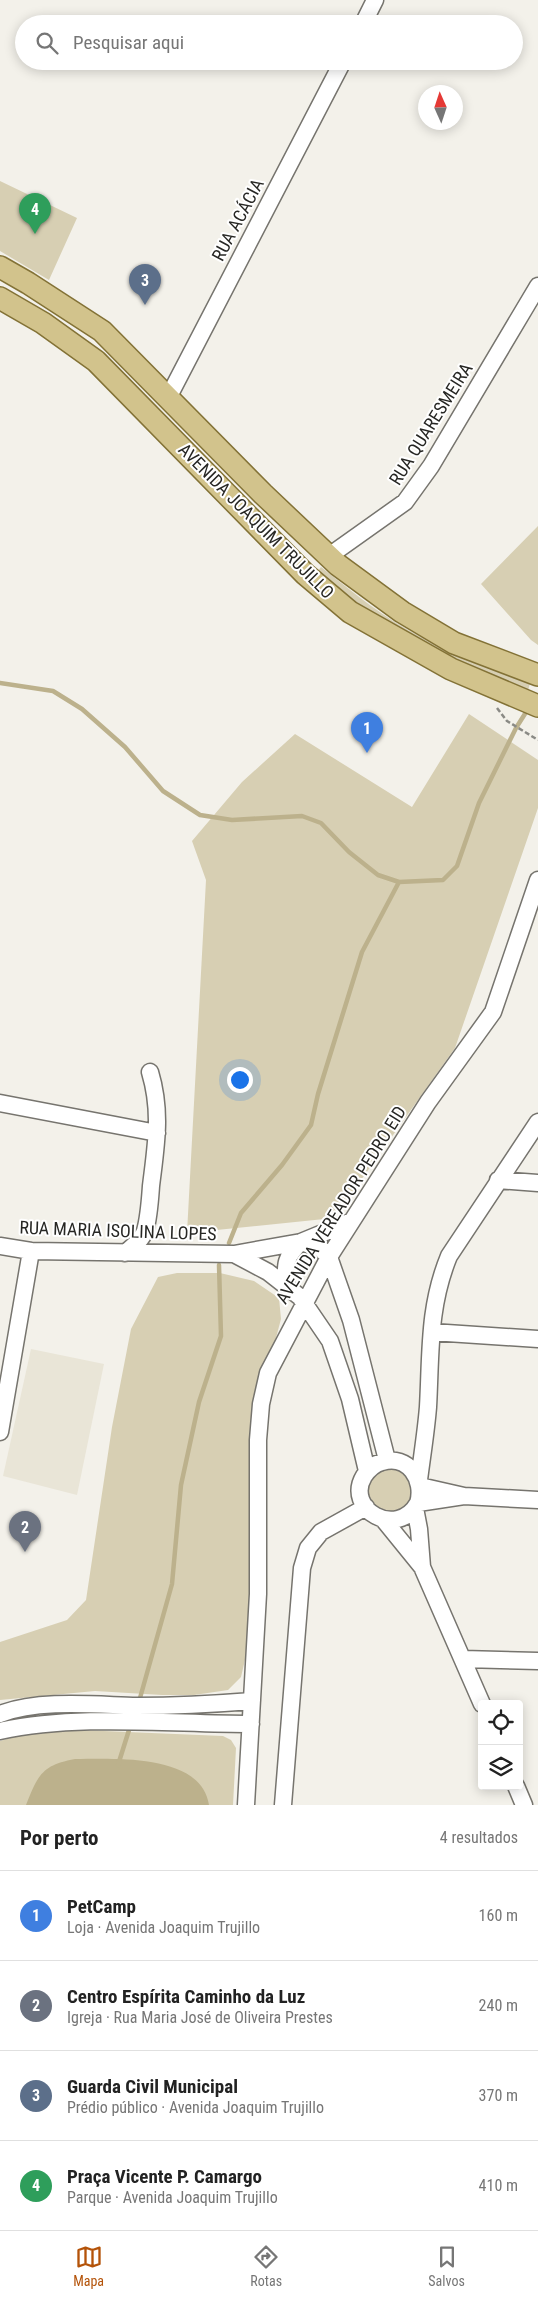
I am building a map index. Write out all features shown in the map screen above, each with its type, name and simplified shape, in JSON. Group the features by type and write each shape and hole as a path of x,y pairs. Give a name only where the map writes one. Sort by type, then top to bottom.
{"main road":[{"name":"AVENIDA JOAQUIM TRUJILLO","path":"0,267 102,331 263,494 329,556 402,612 454,643 536,674"},
{"name":"AVENIDA JOAQUIM TRUJILLO","path":"0,298 43,322 96,361 305,574 350,612 451,669 530,703"}],"street":[{"path":"368,15 376,0"},
{"name":"RUA ACÁCIA","path":"168,398 339,70"},
{"name":"RUA QUARESMEIRA","path":"329,556 405,502 431,466 538,286"},
{"name":"AVENIDA VEREADOR PEDRO EID","path":"246,1805 258,1594 258,1440 261,1404 268,1373 329,1257 428,1102 493,1012 538,880"},
{"path":"125,1253 135,1245 144,1232 157,1133 157,1095 150,1072"},
{"path":"0,1103 157,1133"},
{"path":"422,1566 416,1506 425,1433 434,1300 449,1256 538,1122"},
{"path":"498,1180 538,1183"},
{"name":"RUA MARIA ISOLINA LOPES","path":"0,1246 31,1252 234,1254 301,1242 352,1222"},
{"path":"286,1284 287,1259 301,1242 321,1248 329,1257 342,1292 387,1460"},
{"path":"0,1432 5,1382 31,1252"},
{"name":"RUA MARIA ISOLINA LOPES","path":"234,1254 254,1263 286,1284 304,1302 330,1341 344,1382 367,1471"},
{"path":"432,1332 538,1340"},
{"path":"344,1382 366,1376"},
{"path":"404,1463 425,1433"},
{"path":"480,1700 422,1566 383,1519 366,1507 361,1498 360,1489 367,1471 387,1460 404,1463 415,1473 420,1483 464,1496 538,1500"},
{"path":"383,1519 401,1519 416,1506 464,1496"},
{"path":"283,1805 302,1568 308,1548 321,1532 366,1507"},
{"path":"462,1659 538,1661"},
{"path":"0,1714 10,1710 55,1705 170,1706 252,1702"},
{"path":"0,1731 28,1725 72,1722 251,1724"},
{"path":"518,1790 524,1805"}],"path":[{"path":"509,722 538,740"}],"shaded area":[{"path":"0,181 77,218 49,280 0,251"},
{"path":"538,526 538,645 531,640 481,584"},
{"path":"321,567 370,605 408,630 530,683 527,695 485,677 377,619 318,571"},
{"path":"469,714 538,760 538,808 455,1048 334,1218 187,1233 206,880 192,841 242,782 295,734 412,807"},
{"path":"177,1273 220,1273 254,1281 279,1298 281,1319 273,1349 247,1651 241,1677 228,1690 194,1695 95,1691 0,1700 0,1642 67,1620 86,1600 112,1427 131,1329 158,1277"},
{"path":"31,1349 104,1364 77,1495 3,1476"},
{"path":"385,1468 400,1469 415,1486 409,1508 388,1515 369,1500 368,1495 370,1481"},
{"path":"80,1730 223,1736 231,1740 236,1748 233,1805 0,1805 0,1741 36,1731"},
{"path":"75,1759 154,1762 173,1768 190,1776 203,1788 209,1805 26,1805 38,1779 48,1768 64,1761"}],"waterway":[{"path":"0,683 53,691 82,709 125,747 163,791 200,815 232,820 302,816 321,823 349,852 378,875 399,882 443,880 457,866 479,803 516,728 528,709"},
{"path":"229,1243 241,1213 282,1165 311,1125 318,1094 362,952 399,882"},
{"path":"140,1698 172,1584 181,1485 199,1402 221,1336 219,1265"},
{"path":"118,1765 129,1730"}],"place":[{"name":"Praça Vicente P. Camargo","path":"35,234"},
{"name":"Guarda Civil Municipal","path":"145,305"},
{"name":"PetCamp","path":"367,753"},
{"name":"Centro Espírita Caminho da Luz","path":"25,1552"}]}
